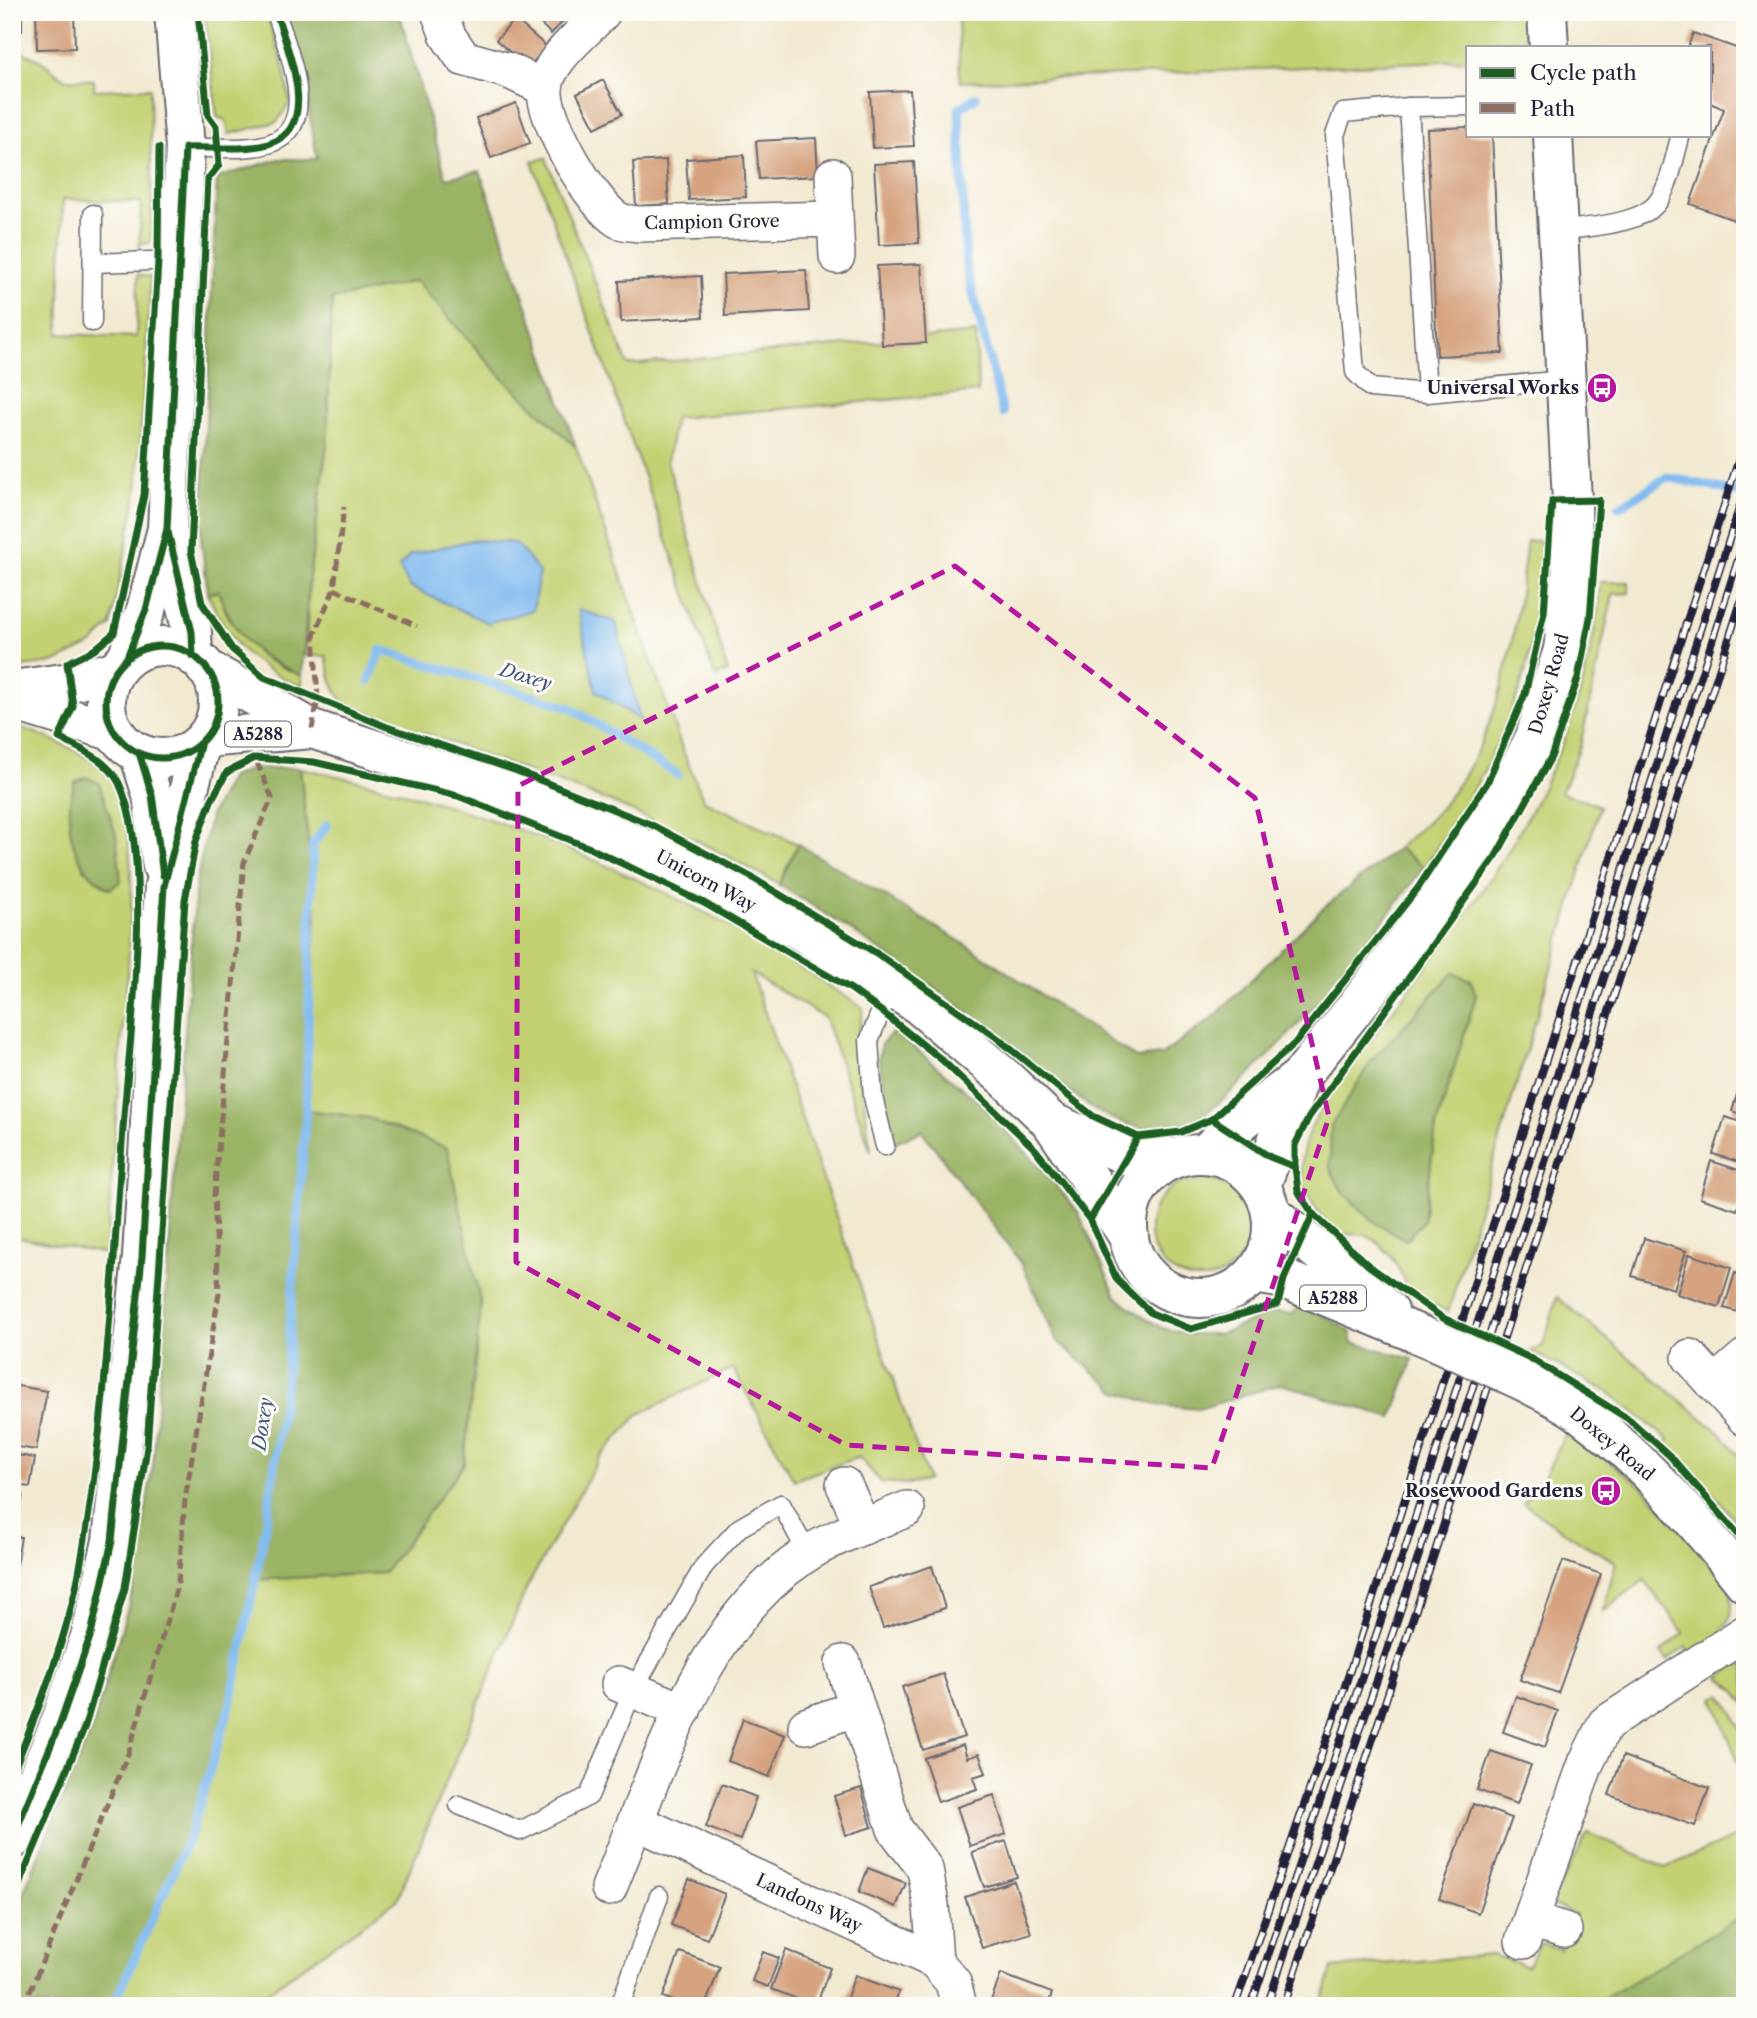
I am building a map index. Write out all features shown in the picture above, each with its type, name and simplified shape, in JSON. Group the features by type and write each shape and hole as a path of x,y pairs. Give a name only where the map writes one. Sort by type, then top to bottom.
{"main road":[{"path":"12,690 71,682 121,664 146,610 167,529 185,148 174,12"},
{"path":"1547,12 1549,46"},
{"name":"Doxey Road","path":"1190,1156 1229,1131 1300,1077 1429,911 1508,792 1535,737 1563,650 1572,570 1553,136"},
{"path":"167,529 199,662"},
{"name":"A5288","path":"12,1840 60,1723 91,1634 111,1541 142,1257 164,886 152,795 127,743 107,713 107,691 121,664 149,647 172,647 199,662 215,683 218,708 202,742 164,886"},
{"name":"Unicorn Way","path":"199,662 312,729 524,798 655,853 801,931 919,1005 1005,1078 1051,1122 1129,1237"},
{"path":"12,701 127,743"},
{"name":"Unicorn Way","path":"202,742 312,729"},
{"name":"A5288","path":"127,743 158,759 180,757 202,742"},
{"name":"Doxey Road","path":"1300,1077 1266,1199 1422,1335"},
{"name":"Unicorn Way","path":"1051,1122 1128,1156 1190,1156"},
{"path":"1129,1237 1129,1212 1138,1189 1154,1170 1190,1156"},
{"name":"A5288","path":"1190,1156 1236,1164 1266,1199"},
{"path":"1255,1274 1270,1245 1266,1199"},
{"name":"A5288","path":"1129,1237 1136,1259 1150,1278 1169,1291 1192,1298 1215,1297 1237,1289 1255,1274"},
{"name":"Doxey Road","path":"1255,1274 1284,1279 1422,1335 1523,1381 1578,1412 1629,1453 1689,1512 1745,1583"}],"street":[{"path":"439,12 448,36 463,58 509,71 545,88 555,65 603,12"},
{"name":"Campion Grove","path":"545,88 549,114 591,192 618,220 639,224 835,219"},
{"path":"833,176 837,256"},
{"path":"1690,1357 1745,1418"},
{"path":"1714,1384 1745,1357"},
{"path":"844,1485 863,1527"},
{"path":"609,1888 683,1711 723,1636 761,1590 808,1554 907,1509"},
{"path":"1539,1930 1586,1763 1605,1724 1745,1633"},
{"path":"843,1663 895,1829 925,1869 931,1905 934,1961"},
{"path":"626,1687 683,1711"},
{"path":"806,1726 856,1708"},
{"name":"Landons Way","path":"636,1822 934,1961 953,1982 958,2006"}],"lane":[{"path":"185,148 270,144 287,134 296,118 299,92 276,12"},
{"path":"1466,106 1409,107 1343,113 1335,135 1355,372 1371,388 1427,393 1565,380"},
{"path":"1409,107 1427,393"},
{"path":"1558,231 1642,216 1658,202 1668,181 1680,138"},
{"path":"92,322 93,215"},
{"path":"93,263 181,260"},
{"path":"885,1146 873,1097 869,1041 890,988"},
{"path":"459,1805 520,1830 589,1796 626,1687 704,1566 739,1528 781,1504 808,1554"},
{"path":"620,2006 659,1896"}],"highlighted area":[{"path":"955,566 1255,798 1329,1117 1212,1468 846,1445 516,1262 518,786"}],"green space":[{"path":"205,12 266,12 283,65 290,102 277,122 229,134 226,120 217,117"},
{"path":"282,12 399,12 446,178 480,171 576,447 501,376 416,281 332,299 327,444 309,577 302,676 259,653 240,635 218,591 208,594 201,539 217,178 278,159 317,159 302,67"},
{"path":"958,12 1523,12 1525,46 1466,46 1466,60 960,82"},
{"path":"12,47 43,62 64,79 94,80 94,90 150,88 152,225 150,243 139,244 141,202 63,199 59,334 136,337 138,275 151,277 137,492 111,625 91,645 53,663 12,668"},
{"path":"546,158 628,365 976,333 978,392 675,418 667,461 728,672 715,676 532,161"},
{"path":"416,281 501,376 576,447 683,751 704,801 798,844 779,884 696,840 611,802 343,703 332,682 326,656 306,656 309,578 327,444 332,299"},
{"path":"1527,541 1542,541 1534,630 1525,672 1490,760 1424,867 1398,848 1441,807 1462,778 1493,714 1511,646"},
{"path":"1600,582 1629,582 1629,593 1613,594 1580,747 1561,793 1600,806 1448,1312 1407,1289 1392,1258 1374,1240 1364,1235 1340,1232 1323,1217 1303,1182 1303,1152 1312,1125 1324,1104 1465,915 1522,827 1551,769 1575,709 1592,646","holes":["1471,980 1476,996 1436,1127 1423,1221 1406,1240"]},
{"path":"218,591 228,618 262,658 302,676 302,687 268,670 234,641 208,594"},
{"path":"12,725 78,752 109,776 121,802 128,834 131,909 106,1254 12,1236","holes":["99,784 116,835 84,870 70,822"]},
{"path":"253,768 300,768 316,912 306,1110 369,1118 447,1148 481,1305 464,1464 384,1573 255,1580 231,1703 190,1835 113,2006 12,2006 12,1920 93,1725 132,1594 153,1465 196,883 210,816 231,777"},
{"path":"300,768 417,797 532,835 588,857 750,937 863,1008 857,1051 871,1152 825,1018 751,973 928,1480 912,1484 881,1482 859,1457 794,1480 733,1368 639,1414 600,1457 527,1587 397,1900 248,2006 113,2006 190,1835 231,1703 255,1579 384,1573 464,1464 481,1305 369,1118 306,1110 316,912"},
{"path":"86,777 99,783 116,835 121,881 110,889 86,869 73,843 70,828 71,797 75,782"},
{"path":"798,844 971,948 1136,1058 1162,1055 1215,1016 1321,910 1398,848 1424,867 1319,1000 1250,1074 1201,1116 1170,1128 1147,1129 1113,1119 1091,1108 939,991 860,936 779,885"},
{"path":"1453,973 1471,980 1476,995 1436,1127 1423,1221 1406,1240 1376,1223 1343,1193 1330,1169 1331,1126 1372,1060"},
{"path":"894,1031 981,1104 1050,1178 1078,1212 1116,1296 1139,1314 1162,1328 1188,1334 1220,1334 1272,1312 1294,1314 1297,1299 1352,1333 1351,1342 1413,1359 1392,1418 1281,1384 1198,1409 1157,1405 1116,1391 1056,1340 1022,1264 922,1131 893,1143 879,1060 881,1044"},
{"path":"1200,1179 1228,1187 1242,1201 1250,1229 1242,1257 1228,1271 1200,1279 1172,1271 1158,1257 1150,1229 1158,1201 1172,1187"},
{"path":"1557,1297 1724,1437 1745,1464 1745,1532 1692,1469 1666,1444 1669,1440 1610,1393 1531,1351 1543,1346"},
{"path":"1568,1429 1645,1489 1728,1585 1732,1609 1730,1618 1719,1633 1692,1655 1686,1647 1667,1660 1661,1652 1684,1633 1644,1580 1603,1611 1616,1562 1578,1541 1523,1503 1544,1477"},
{"path":"1745,1664 1745,1704 1736,1690 1719,1677 1733,1667"},
{"path":"1721,1695 1735,1715 1742,1734 1745,1779 1713,1698"},
{"path":"1588,1833 1665,1868 1745,1833 1745,1914 1592,2006 1321,2006 1332,1968 1492,1955 1527,1966 1541,1943 1560,1950 1575,1914 1550,1904"},
{"path":"1745,1914 1745,2006 1592,2006"}],"water":[{"path":"472,540 516,543 539,572 533,610 488,623 410,587 399,567 410,555"},
{"path":"578,609 616,622 640,720 596,691"}],"building":[{"path":"12,12 22,12 22,31 12,30"},
{"path":"36,12 74,12 75,48 37,49"},
{"path":"529,12 572,12 551,34"},
{"path":"515,19 547,47 528,68 496,40"},
{"path":"1693,33 1745,51 1745,224 1690,204 1724,109 1712,104 1712,46 1688,46"},
{"path":"603,80 622,114 595,128 577,94"},
{"path":"910,90 914,146 873,148 870,92"},
{"path":"516,103 530,143 491,158 476,118"},
{"path":"1466,127 1466,136 1492,136 1503,353 1437,356 1427,129"},
{"path":"816,138 818,176 759,179 756,141"},
{"path":"744,155 746,197 689,200 686,159"},
{"path":"666,160 669,204 636,206 633,162"},
{"path":"914,162 919,243 879,245 874,164"},
{"path":"921,264 926,343 882,345 877,266"},
{"path":"806,270 809,311 725,316 723,274"},
{"path":"701,276 703,317 621,322 619,281"},
{"path":"1745,1072 1745,1116 1732,1111"},
{"path":"1725,1117 1745,1123 1745,1164 1713,1154"},
{"path":"1711,1161 1745,1172 1745,1185 1737,1210 1700,1198"},
{"path":"1644,1238 1686,1251 1674,1289 1632,1276"},
{"path":"1689,1254 1731,1268 1719,1307 1677,1294"},
{"path":"1735,1273 1745,1276 1745,1314 1724,1308"},
{"path":"12,1385 47,1391 36,1450 12,1446 15,1411 12,1410"},
{"path":"12,1454 35,1458 30,1487 12,1484"},
{"path":"12,1492 23,1494 17,1528 12,1528"},
{"path":"12,1536 21,1537 15,1573 12,1573"},
{"path":"1563,1561 1601,1574 1558,1693 1520,1680"},
{"path":"932,1566 945,1608 883,1628 869,1587"},
{"path":"943,1674 964,1737 923,1750 902,1687"},
{"path":"1516,1696 1558,1711 1545,1747 1503,1732"},
{"path":"743,1719 785,1735 769,1777 728,1761"},
{"path":"963,1745 967,1758 979,1754 986,1773 973,1777 977,1789 938,1802 924,1758"},
{"path":"1491,1751 1531,1765 1517,1804 1477,1790"},
{"path":"1623,1756 1709,1788 1695,1826 1609,1795"},
{"path":"722,1784 756,1797 740,1840 706,1827"},
{"path":"861,1788 872,1827 846,1835 834,1796"},
{"path":"994,1795 1006,1834 970,1846 957,1807"},
{"path":"1473,1804 1512,1818 1478,1913 1439,1899"},
{"path":"1006,1841 1017,1877 984,1887 972,1852"},
{"path":"868,1868 906,1883 896,1907 859,1892"},
{"path":"689,1879 725,1894 707,1939 671,1925"},
{"path":"1014,1881 1031,1933 982,1948 965,1897"},
{"path":"786,1950 830,1968 816,2006 771,1989"},
{"path":"680,1952 720,1967 705,2006 686,2006 663,1997"},
{"path":"763,1952 779,1958 768,1987 752,1981"},
{"path":"1001,1974 1052,1993 1048,2006 989,2006"},
{"path":"855,1975 899,1992 894,2006 844,2006"}],"waterway":[{"path":"976,97 959,109 966,266 1003,413"},
{"name":"Doxey","path":"1619,507 1667,477 1745,494"},
{"name":"Doxey","path":"369,681 381,650 569,707 678,775"},
{"name":"Doxey","path":"113,2006 190,1835 231,1702 267,1520 286,1379 306,1110 313,844 327,825"}],"railway":[{"path":"1235,2006 1343,1692 1745,440"},
{"path":"1251,2006 1402,1558 1745,490"},
{"path":"1267,2006 1417,1561 1745,538"},
{"path":"1284,2006 1431,1564 1745,589"}],"marked path":[{"path":"312,729 318,699 314,635 334,589 344,507"},
{"path":"334,589 417,626"},
{"path":"24,2006 128,1754 178,1583 185,1500 219,1293 214,1196 244,862 272,798 255,758"}],"cycle path":[{"path":"198,12 208,115 216,126 219,165 208,179 191,551 202,603 232,649 264,677 387,727 517,771 652,825 751,877 876,953 996,1037 1093,1116 1138,1137 1181,1132 1212,1119 1295,1043 1418,888 1487,783 1525,694 1544,613 1552,501 1599,500 1590,618 1578,678 1551,757 1496,856 1309,1117 1295,1145 1298,1191 1313,1214 1369,1266 1443,1318 1530,1358 1630,1420 1671,1457 1745,1542"},
{"path":"127,657 146,610 167,529 185,148 252,147 271,143 286,134 295,120 298,103 292,64 276,12"},
{"path":"12,1774 50,1675 67,1624 79,1573 96,1463 107,1352 137,952 136,857 130,816 114,775 93,756 59,738 73,706 67,663 94,650 114,633 144,495 158,261 159,148"},
{"path":"168,532 192,632 193,656"},
{"path":"162,646 183,651 201,663 213,681 218,702 213,723 201,741 183,753 162,758 141,753 123,741 111,723 106,702 111,681 123,663 141,651 162,646"},
{"path":"12,1840 60,1723 91,1634 112,1541 142,1257 164,886 200,746"},
{"path":"139,753 152,795 163,875"},
{"path":"12,1902 85,1726 125,1588 147,1447 185,900 196,841 211,801 227,772 255,758 314,762 458,796 590,848 704,903 851,989 942,1060 1035,1149 1090,1220 1117,1280 1151,1313 1191,1329 1278,1304 1284,1279 1313,1214"},
{"path":"1212,1119 1270,1157 1295,1167"},
{"path":"1090,1220 1138,1137"}],"place":[{"name":"Universal Works","path":"1602,388"},
{"name":"Rosewood Gardens","path":"1606,1491"}]}
